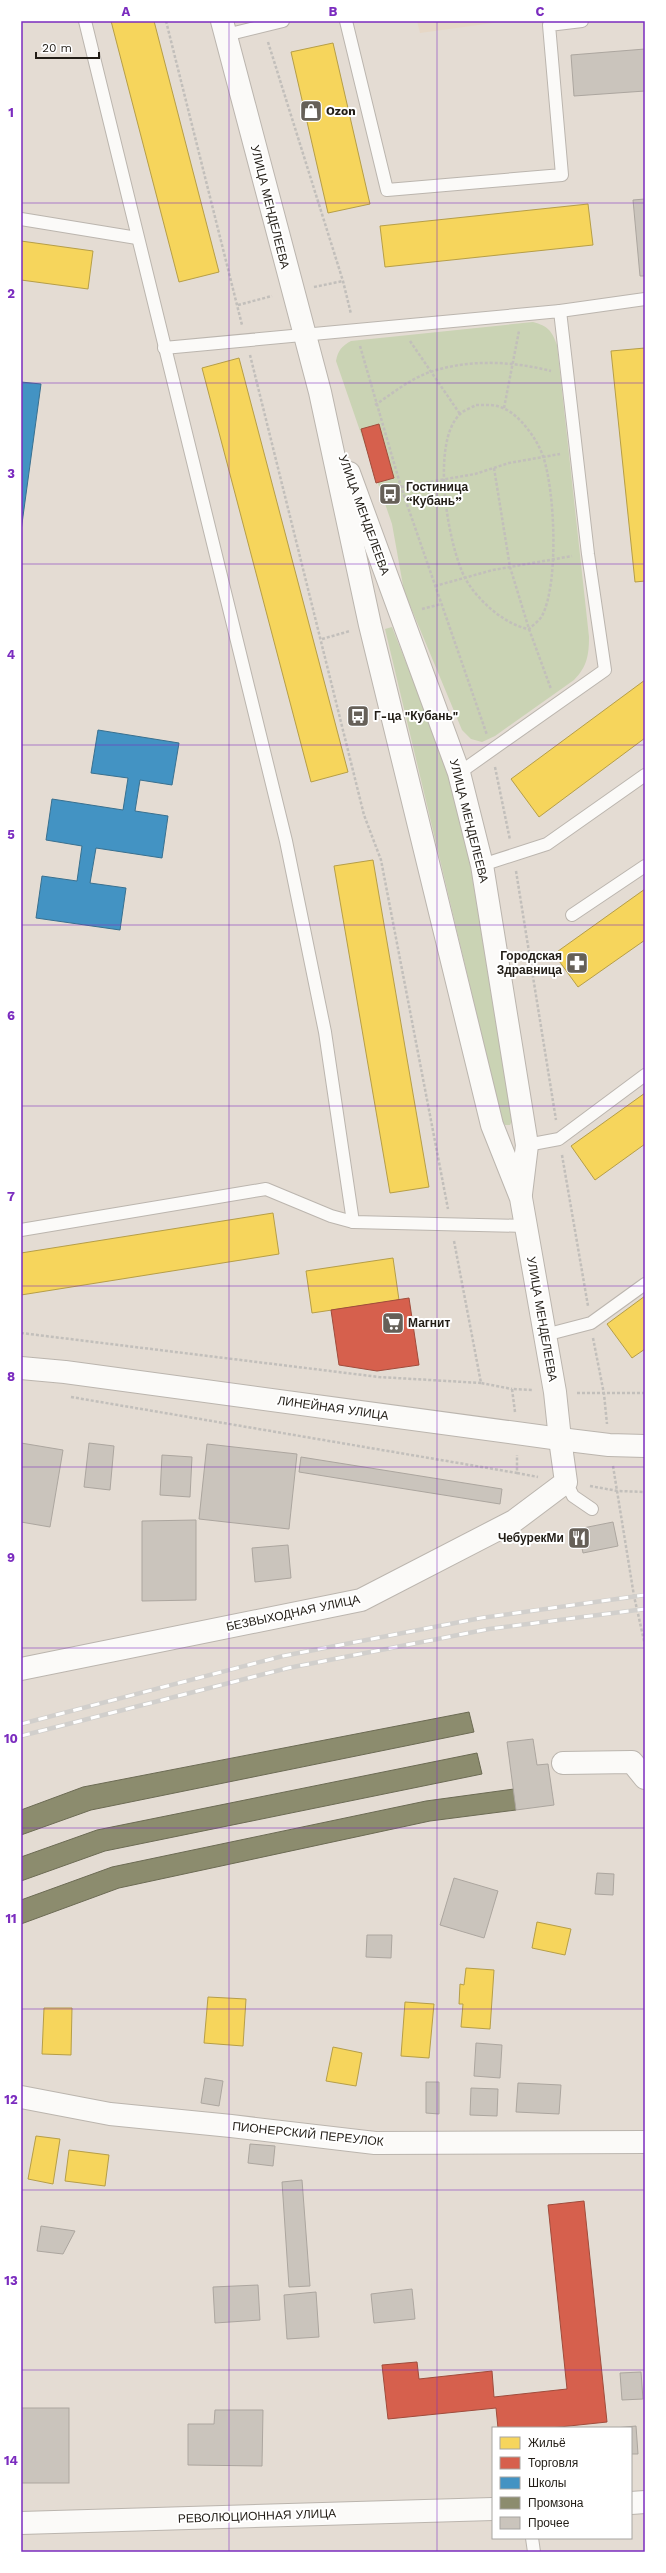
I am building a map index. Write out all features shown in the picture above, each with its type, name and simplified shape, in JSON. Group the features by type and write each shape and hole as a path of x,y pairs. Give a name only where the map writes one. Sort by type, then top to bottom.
{"main road":[{"name":"УЛИЦА МЕНДЕЛЕЕВА","path":"224,28 320,392 370,625 492,1125 521,1198 545,1335 560,1439"},
{"name":"УЛИЦА МЕНДЕЛЕЕВА","path":"320,392 459,774 482,866 527,1145 521,1198"},
{"name":"ЛИНЕЙНАЯ УЛИЦА","path":"21,1368 65,1372 560,1439 609,1445 645,1446"},
{"path":"560,1439 566,1482"},
{"name":"БЕЗВЫХОДНАЯ УЛИЦА","path":"21,1669 361,1600 514,1521 566,1482"},
{"path":"563,1763 639,1770"},
{"name":"ПИОНЕРСКИЙ ПЕРЕУЛОК","path":"21,2097 110,2114 231,2126 375,2143 645,2142"},
{"path":"632,2503 645,2502"},
{"name":"РЕВОЛЮЦИОННАЯ УЛИЦА","path":"21,2523 492,2509"}],"lane":[{"path":"85,21 286,841 325,1032 353,1222"},
{"path":"224,28 283,21"},
{"path":"346,21 387,190 562,175 549,25 582,21"},
{"path":"21,219 137,238"},
{"path":"164,348 560,311 645,299"},
{"path":"459,774 604,670 588,554 560,311"},
{"path":"482,866 547,844 645,775"},
{"path":"572,915 645,866"},
{"path":"527,1145 559,1139 645,1075"},
{"path":"21,1230 266,1189 331,1216 353,1222 526,1226"},
{"path":"545,1335 591,1323 645,1284"},
{"path":"566,1482 573,1496 592,1509"},
{"path":"532,2539 534,2552"}],"path":[{"path":"166,21 364,815 381,860 481,1383"},
{"path":"504,408 523,314"},
{"path":"401,327 430,372 460,414"},
{"path":"375,405 411,381 430,372 469,365 513,364 568,375"},
{"path":"476,405 504,408 533,436 543,457 553,513 554,559 550,589 542,616 529,630 516,627 496,612 465,578 448,516 443,479 443,458 448,434 460,414 476,405"},
{"path":"401,487 576,451"},
{"path":"494,468 510,567 529,630 557,704"},
{"path":"435,586 510,567 588,554"},
{"path":"21,1333 379,1377 481,1383 512,1389"},
{"path":"604,1394 645,1393"},
{"path":"645,1492 618,1491 634,1596 645,1645"}],"shaded area":[{"path":"417,21 507,21 420,33"}],"green space":[{"path":"533,322 546,327 553,336 557,345 589,637 588,649 582,670 574,680 495,736 482,742 471,739 462,730 404,591 392,524 336,361 341,349 351,341"},
{"path":"392,627 446,764 464,827 512,1121 510,1125 505,1125 502,1120 385,629"}],"building: Жильё":[{"path":"111,21 154,21 219,272 179,282"},
{"path":"333,43 370,204 328,213 291,52"},
{"path":"588,204 593,245 385,267 380,226"},
{"path":"21,241 93,251 88,289 21,280"},
{"path":"645,348 645,581 635,582 611,351"},
{"path":"239,358 348,772 311,782 202,368"},
{"path":"645,680 645,738 539,817 511,779"},
{"path":"373,860 429,1187 390,1193 334,866"},
{"path":"645,889 645,940 578,987 554,954"},
{"path":"645,1093 645,1144 595,1180 571,1146"},
{"path":"273,1213 279,1254 21,1295 21,1253"},
{"path":"393,1258 399,1300 312,1313 306,1271"},
{"path":"645,1296 645,1349 632,1358 607,1324"},
{"path":"537,1922 571,1929 565,1955 532,1948"},
{"path":"466,1968 494,1970 490,2029 461,2027 463,2004 459,2004 460,1984 464,1985"},
{"path":"208,1997 246,1999 243,2046 204,2043"},
{"path":"405,2002 434,2004 429,2058 401,2056"},
{"path":"44,2008 72,2008 71,2055 42,2054"},
{"path":"333,2047 362,2053 356,2086 326,2081"},
{"path":"36,2136 60,2139 53,2184 28,2179"},
{"path":"69,2150 109,2155 105,2186 65,2181"}],"building: Торговля":[{"path":"379,424 394,478 376,483 361,429"},
{"path":"409,1298 419,1365 377,1371 339,1365 331,1310"},
{"path":"584,2201 607,2422 560,2427 498,2427 496,2408 388,2419 382,2365 417,2362 419,2379 492,2371 494,2397 567,2389 548,2205"}],"building: Школы":[{"path":"21,382 41,384 21,531"},
{"path":"98,730 179,743 172,785 140,780 135,811 168,816 162,858 96,848 90,883 126,888 120,930 36,918 42,876 77,881 82,846 46,840 52,799 123,810 128,778 91,773"}],"building: Промзона":[{"path":"469,1712 474,1732 91,1810 21,1835 21,1810 83,1787"},
{"path":"477,1753 482,1774 105,1851 21,1881 21,1857 97,1830"},
{"path":"514,1789 516,1810 430,1821 119,1888 21,1924 21,1900 112,1867 426,1801"}],"building: Прочее":[{"path":"645,49 645,91 574,96 571,55"},
{"path":"645,199 645,276 640,276 633,200"},
{"path":"21,1443 63,1450 50,1527 21,1522"},
{"path":"89,1443 114,1446 110,1490 84,1487"},
{"path":"207,1444 297,1454 289,1529 199,1519"},
{"path":"162,1455 192,1457 190,1497 160,1495"},
{"path":"301,1457 502,1489 500,1504 299,1472"},
{"path":"196,1520 196,1600 142,1601 142,1521"},
{"path":"613,1522 618,1546 583,1553 578,1529"},
{"path":"288,1545 291,1578 255,1582 252,1548"},
{"path":"533,1739 537,1765 548,1764 554,1805 516,1810 507,1742"},
{"path":"597,1873 614,1874 613,1895 595,1894"},
{"path":"454,1878 498,1891 484,1938 440,1925"},
{"path":"367,1935 392,1935 391,1958 366,1957"},
{"path":"476,2043 502,2045 500,2078 474,2076"},
{"path":"205,2078 223,2081 219,2106 201,2103"},
{"path":"426,2082 439,2082 439,2114 426,2113"},
{"path":"518,2083 561,2085 559,2114 516,2112"},
{"path":"471,2088 498,2089 497,2116 470,2115"},
{"path":"250,2144 275,2146 273,2166 248,2163"},
{"path":"302,2180 310,2286 289,2287 282,2182"},
{"path":"41,2226 75,2231 63,2254 37,2251"},
{"path":"258,2285 260,2320 215,2323 213,2287"},
{"path":"412,2289 415,2319 374,2323 371,2294"},
{"path":"316,2292 319,2337 287,2339 284,2295"},
{"path":"641,2372 643,2399 622,2400 620,2373"},
{"path":"21,2408 69,2408 69,2483 21,2483"},
{"path":"215,2410 263,2410 262,2466 188,2465 188,2424 214,2424"},
{"path":"636,2426 638,2454 632,2454 632,2427 626,2427"}],"railway":[{"path":"21,1724 283,1656 481,1618 645,1595"},
{"path":"21,1736 288,1668 489,1629 645,1609"}],"place":[{"name":"Ozon","path":"311,111"},
{"name":"Гостиница “Кубань”","path":"390,494"},
{"name":"Г-ца \"Кубань\"","path":"358,716"},
{"name":"Городская Здравница","path":"577,963"},
{"name":"Магнит","path":"393,1323"},
{"name":"ЧебурекМи","path":"579,1538"}]}
